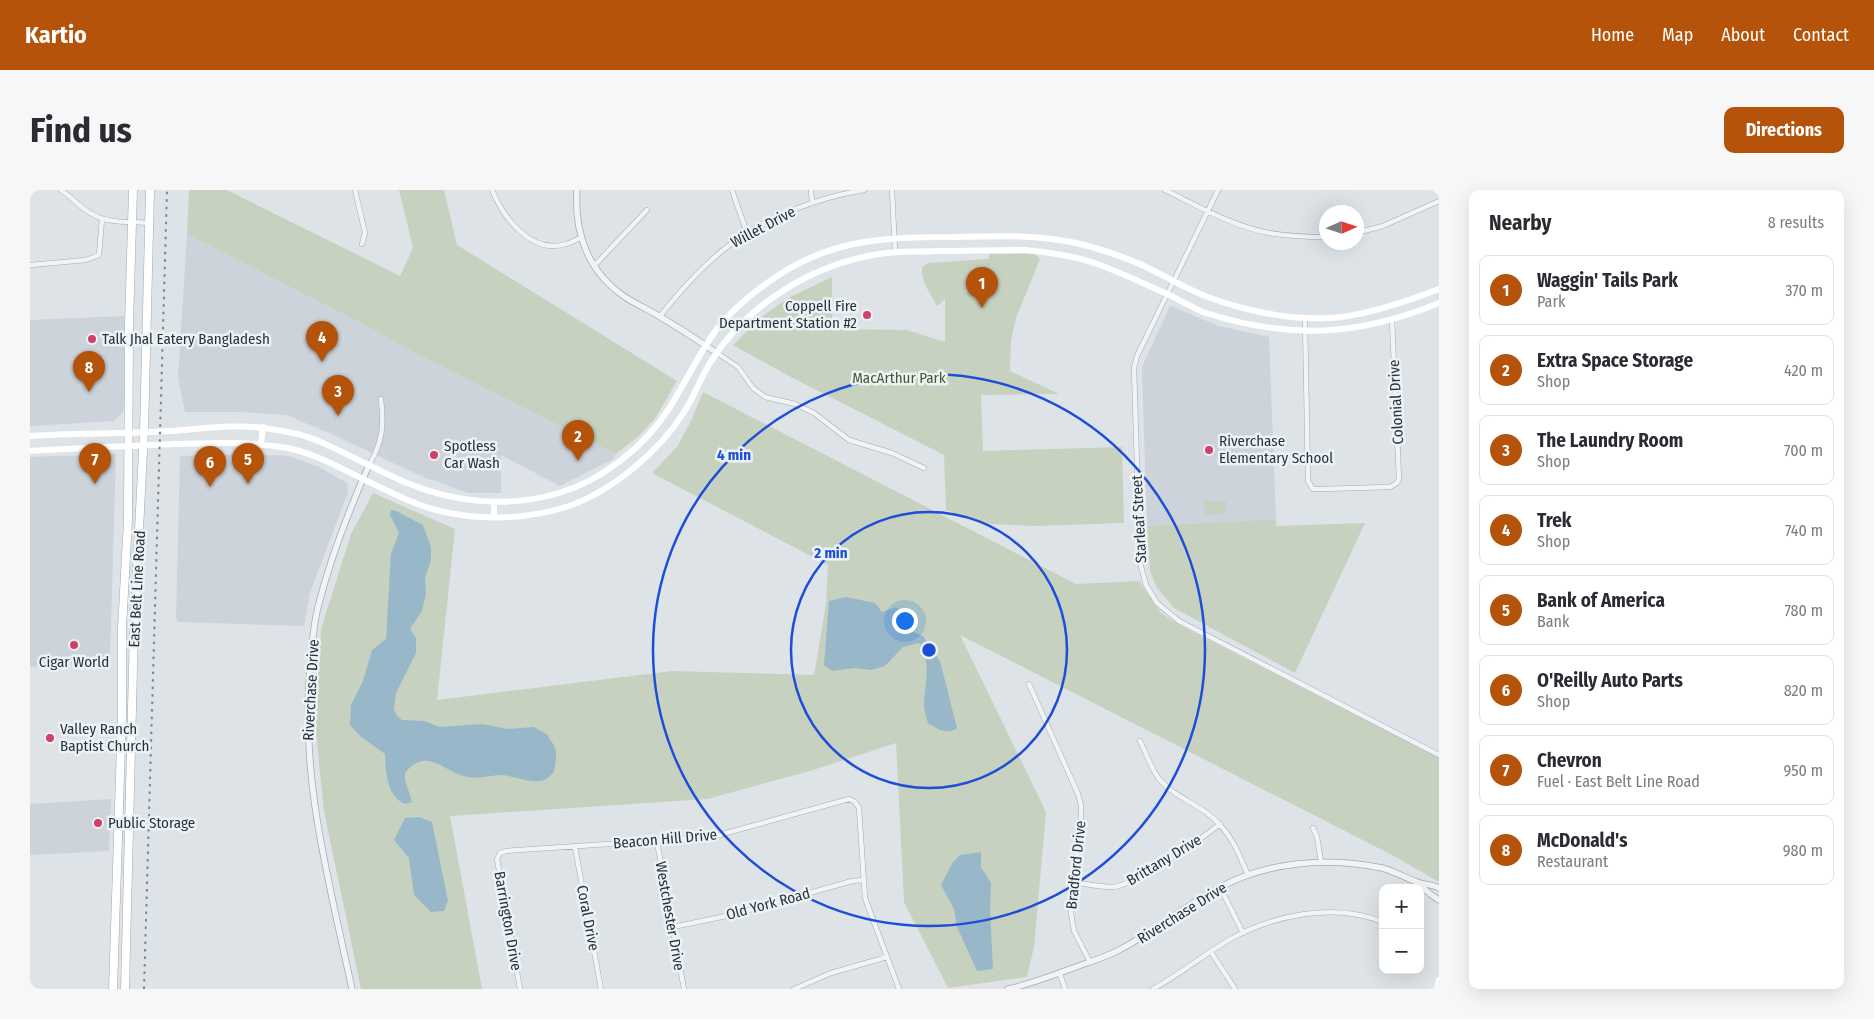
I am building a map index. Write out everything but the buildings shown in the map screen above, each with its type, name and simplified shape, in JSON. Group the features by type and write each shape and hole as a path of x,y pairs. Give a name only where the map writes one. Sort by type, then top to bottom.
{"main road":[{"name":"East Belt Line Road","path":"113,989 122,716 122,628 130,446 129,324 134,190"},
{"name":"East Belt Line Road","path":"125,989 134,628 144,446 150,190"},
{"path":"30,436 130,433 236,426 263,427 314,439 434,493 494,502 525,500 560,493 576,487 610,467 643,441 665,415 706,346 737,307 791,268 814,256 840,247 894,238 1009,236 1056,239 1102,251 1137,263 1203,295 1246,309 1274,315 1305,318 1351,315 1393,305 1439,289"},
{"path":"30,451 212,443 288,448 306,453 410,501 435,510 494,517 538,514 570,506 623,477 653,451 672,430 685,411 717,353 745,320 799,281 829,267 850,260 895,252 1025,250 1044,252 1088,261 1166,293 1205,312 1254,325 1305,331 1348,329 1392,320 1439,303"},
{"path":"129,324 146,324"},
{"path":"261,445 263,427"},
{"path":"494,502 494,517"},
{"path":"122,628 134,628"},
{"path":"119,788 130,788"},
{"path":"115,916 127,916"},
{"path":"1437,989 1439,980"}],"street":[{"path":"61,190 90,213 102,219 149,223"},
{"path":"355,190 365,233 362,244"},
{"path":"492,190 507,218 534,242 551,246 565,245 580,238"},
{"path":"577,190 576,219 580,238 594,266 611,286 738,367 753,388 765,397 795,404 814,413 849,440 892,453 924,468"},
{"path":"732,190 747,233"},
{"path":"811,190 812,202"},
{"name":"Willet Drive","path":"660,316 700,271 728,246 747,233 782,214 812,202 864,190"},
{"path":"892,190 895,252"},
{"path":"1165,190 1238,224 1268,233 1319,237"},
{"name":"Starleaf Street","path":"1218,190 1166,293 1137,356 1134,368 1138,527 1140,562 1146,585 1157,603 1179,621 1439,755"},
{"path":"1364,231 1382,226 1439,200"},
{"path":"594,266 647,210"},
{"path":"30,265 86,260 99,255 102,219"},
{"path":"1305,318 1305,331"},
{"name":"Colonial Drive","path":"1305,331 1308,481 1313,489 1390,486 1397,483 1399,479 1392,320"},
{"name":"Riverchase Drive","path":"352,989 316,818 308,742 307,710 311,653 318,608 332,561 363,479 381,440 383,420 381,399"},
{"name":"Bradford Drive","path":"1029,684 1078,794 1081,805 1082,819 1071,913 1079,942 1090,962"},
{"path":"1140,741 1158,778 1220,824 1234,842 1248,875"},
{"name":"Beacon Hill Drive","path":"500,854 506,851 712,837 849,798 859,808 864,880"},
{"name":"Brittany Drive","path":"1074,882 1112,887 1130,882 1202,838 1220,824"},
{"path":"1313,828 1318,837 1321,862"},
{"name":"Westchester Drive","path":"657,842 684,989"},
{"name":"Coral Drive","path":"575,847 602,989"},
{"name":"Barrington Drive","path":"500,854 497,859 520,989"},
{"name":"Riverchase Drive","path":"1008,989 1035,983 1117,952 1140,940 1220,887 1248,875 1286,866 1321,862 1354,864 1384,869 1439,888"},
{"path":"864,880 866,898 900,989"},
{"name":"Old York Road","path":"673,927 731,915 852,881 864,880"},
{"name":"Riverchase Drive","path":"1418,882 1439,900"},
{"path":"1220,887 1244,933"},
{"path":"1153,989 1159,988 1211,952 1256,926 1292,916 1330,913 1370,917 1379,920"},
{"path":"1211,952 1236,989"},
{"path":"794,989 831,973 887,957"},
{"path":"1060,974 1065,989"}],"shaded area":[{"path":"187,234 374,330 407,349 616,454 613,459 560,486 501,455 501,493 468,493 421,476 286,415 239,412 185,412 178,377"},
{"name":"Riverchase Elementary School","path":"1170,306 1219,326 1269,337 1276,519 1147,526 1142,367"},
{"path":"124,316 124,411 114,421 30,426 30,320"},
{"path":"116,454 110,660 30,667 30,457"},
{"path":"246,454 289,456 319,467 347,483 348,492 310,593 304,626 178,622 176,618 180,456"},
{"path":"111,799 109,851 30,855 30,804"}],"green space":[{"path":"189,190 227,190 400,276 413,248 399,190 444,190 457,245 677,381 656,417 639,436 616,454 407,349 374,330 187,234"},
{"name":"MacArthur Park","path":"990,254 1035,254 1040,259 1016,318 1011,341 1010,371 1059,394 981,395 983,451 1122,447 1124,523 1034,526 987,524 946,510 944,455 787,375 733,345 759,319 788,298 832,277 832,329 907,330 945,342 945,299 937,306 924,283 922,267 928,263 988,259"},
{"path":"703,392 1076,584 1139,581 1161,613 1181,626 1439,758 1439,882 1394,856 960,635 1046,812 1034,947 1027,977 948,988 904,902 896,743 810,771 707,799 450,816 482,989 361,989 324,811 315,723 321,629 351,534 373,493 455,529 437,700 672,671 814,675 826,604 828,565 652,473 677,447 691,421"},
{"path":"1204,501 1226,501 1226,514 1205,515"},
{"path":"1276,519 1276,526 1365,523 1295,673 1174,608 1157,588 1150,571 1147,526"}],"water":[{"path":"391,510 423,525 431,547 431,560 425,578 426,594 422,611 410,629 416,638 416,653 396,693 394,709 397,716 402,720 424,721 440,727 482,724 508,729 534,727 548,735 556,750 554,772 545,780 531,781 499,775 472,778 459,775 436,763 421,761 413,765 405,773 405,781 412,802 405,804 394,795 388,782 385,754 360,736 350,725 351,705 363,681 372,650 386,639 391,554 399,533 390,515"},
{"path":"846,597 875,603 882,612 896,607 904,614 904,628 923,636 940,661 957,728 946,731 928,723 924,704 927,665 919,643 903,647 885,666 871,670 854,668 832,671 824,665 829,601"},
{"path":"419,817 432,822 448,901 444,911 431,912 414,895 409,858 394,840 405,818"},
{"path":"981,852 981,867 991,883 990,909 993,969 977,971 957,927 954,909 941,885 953,862 960,855"}],"railway":[{"path":"144,989 167,190"}],"place":[{"name":"Waggin' Tails Park","path":"982,308"},
{"name":"Coppell Fire Department Station #2","path":"867,315"},
{"name":"Talk Jhal Eatery Bangladesh","path":"92,339"},
{"name":"Trek","path":"322,362"},
{"name":"McDonald's","path":"89,392"},
{"name":"The Laundry Room","path":"338,416"},
{"name":"Riverchase Elementary School","path":"1209,450"},
{"name":"Spotless Car Wash","path":"434,455"},
{"name":"Extra Space Storage","path":"578,461"},
{"name":"Chevron","path":"95,484"},
{"name":"Bank of America","path":"248,484"},
{"name":"O'Reilly Auto Parts","path":"210,487"},
{"name":"Cigar World","path":"74,645"},
{"name":"Valley Ranch Baptist Church","path":"50,738"},
{"name":"Public Storage","path":"98,823"}]}
